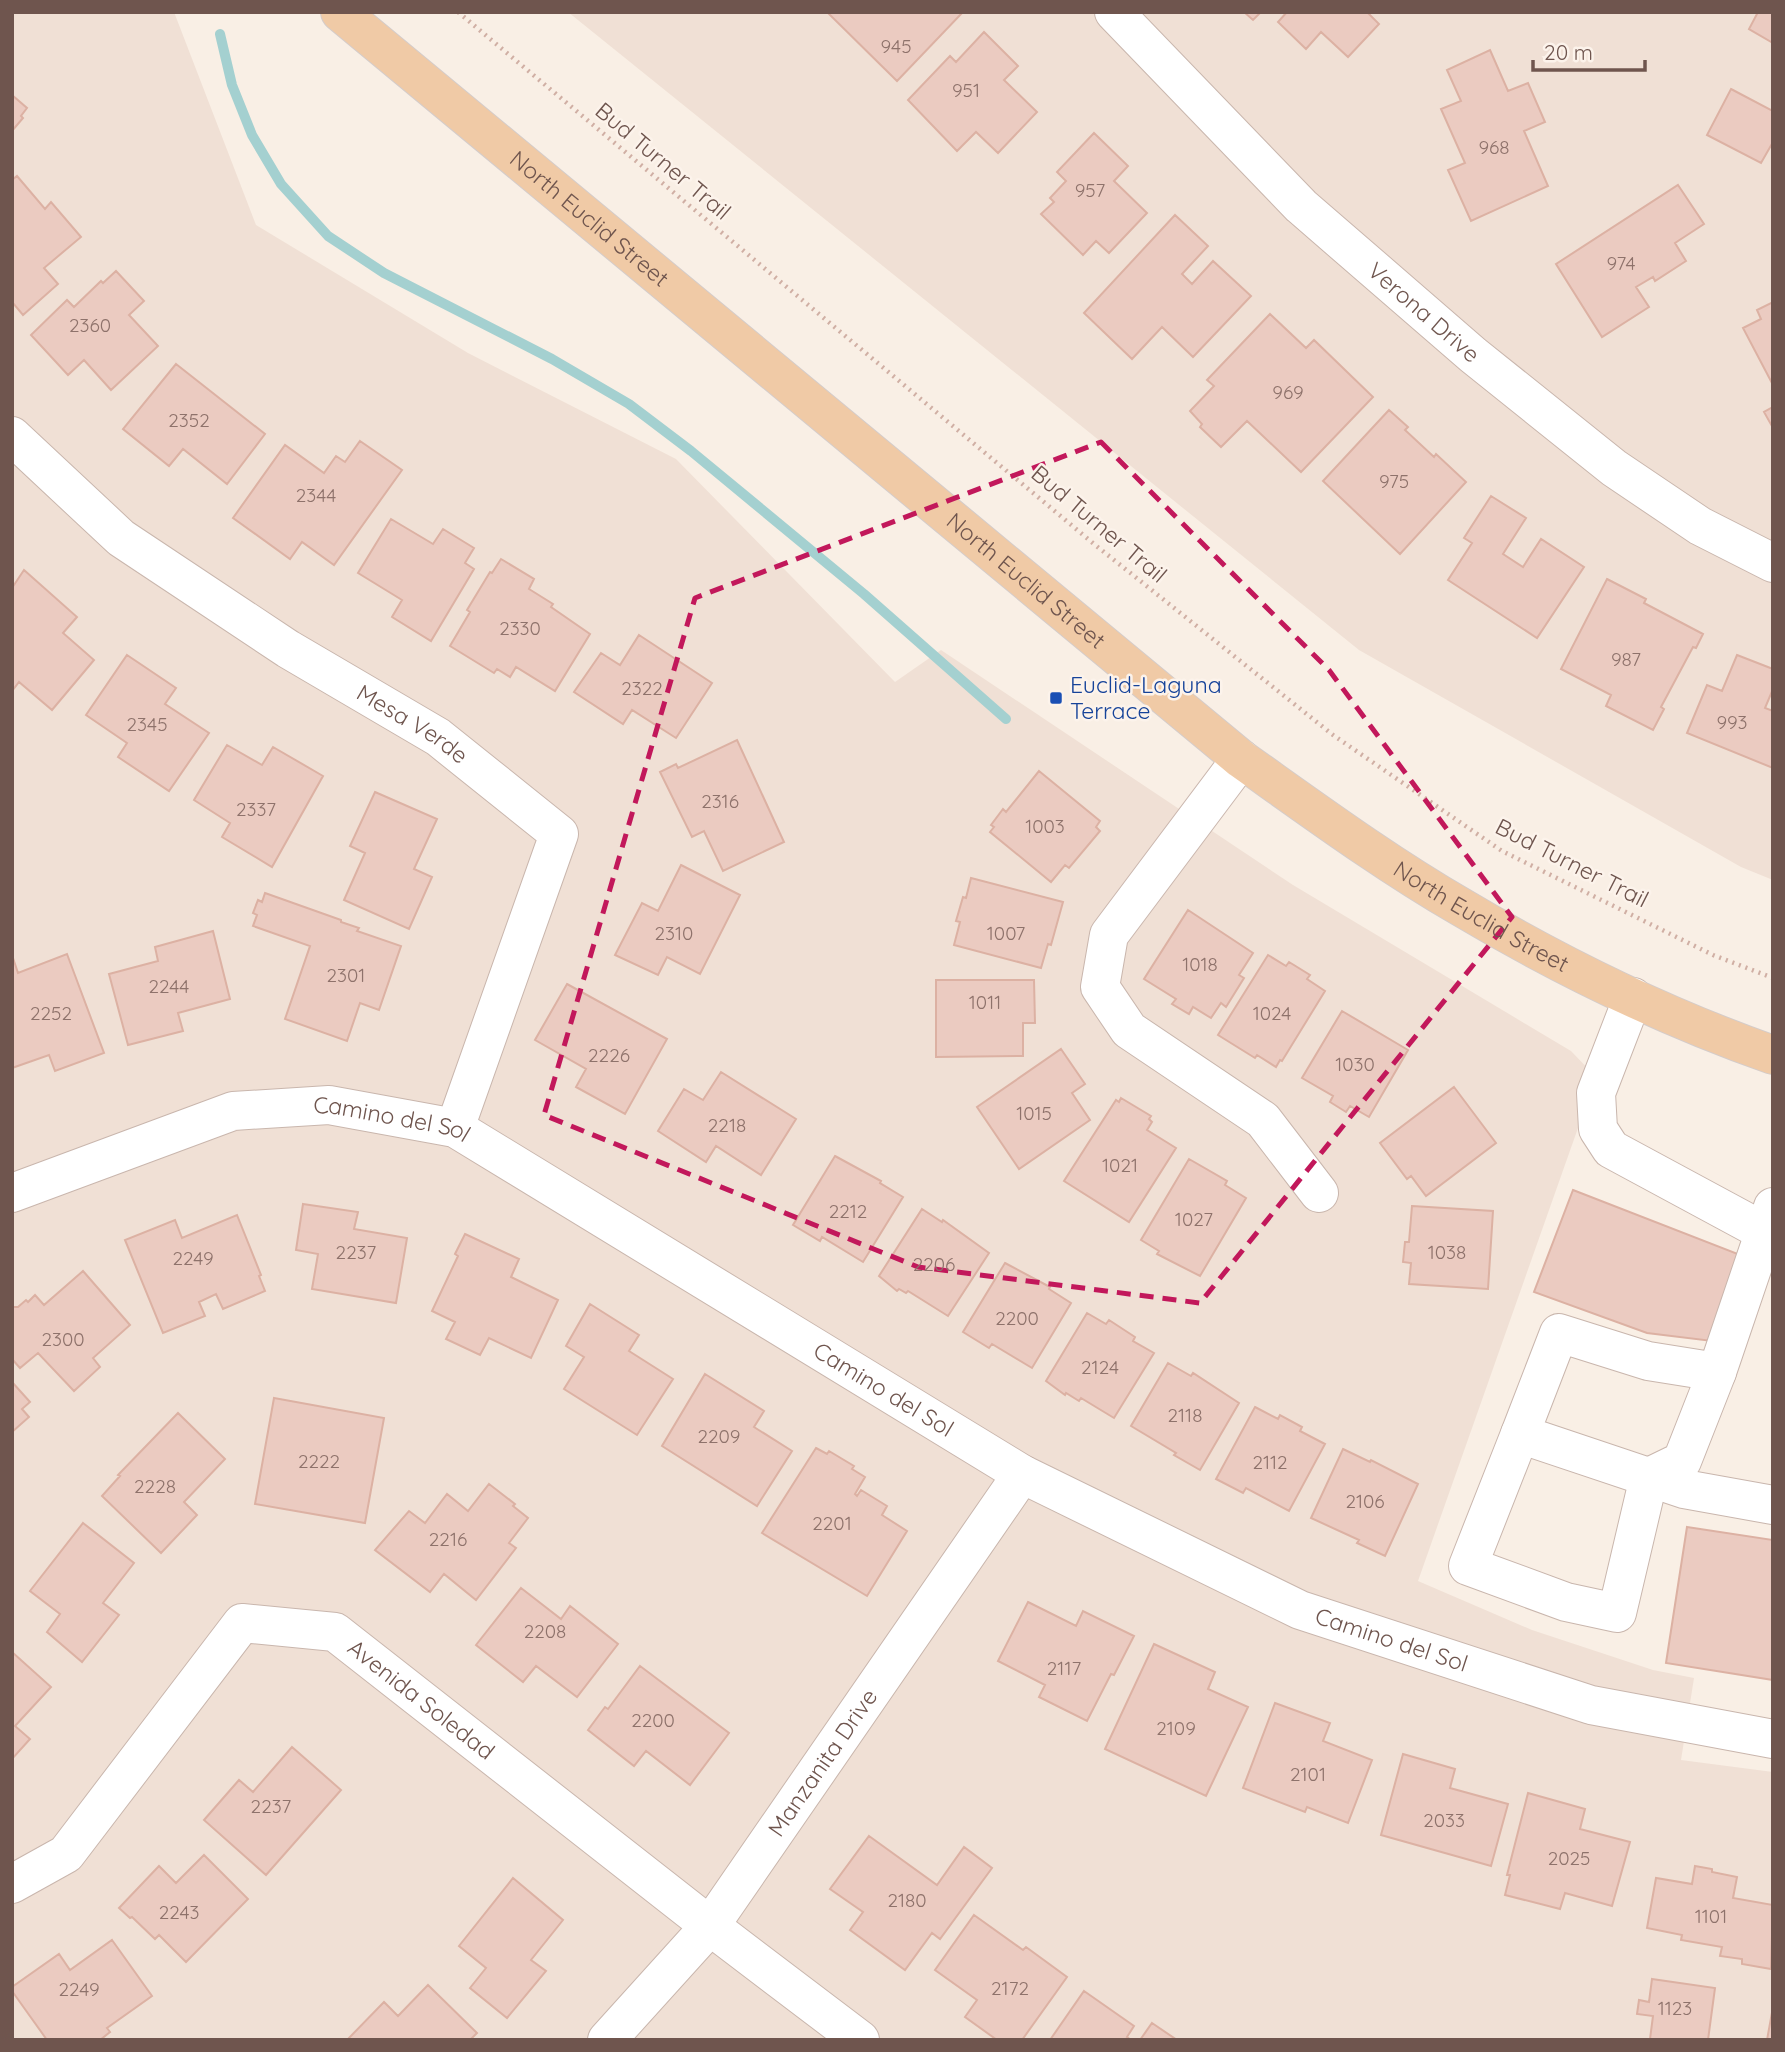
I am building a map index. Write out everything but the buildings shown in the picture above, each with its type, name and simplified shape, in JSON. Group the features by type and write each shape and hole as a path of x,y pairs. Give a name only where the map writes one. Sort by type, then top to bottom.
{"main road":[{"name":"North Euclid Street","path":"341,12 1241,759 1366,847 1460,907 1558,962 1633,997 1773,1055"}],"street":[{"name":"Verona Drive","path":"1114,12 1301,206 1473,355 1614,468 1700,526 1773,563"},
{"name":"Mesa Verde","path":"12,436 121,538 288,649 438,737 559,834 455,1128"},
{"path":"1241,759 1109,935 1100,987 1129,1030 1262,1120 1319,1194"},
{"path":"1633,997 1596,1093 1598,1129 1611,1149 1770,1224 1682,1461 1649,1477"},
{"name":"Camino del Sol","path":"12,1193 233,1111 328,1105 455,1128 1022,1474 1300,1610 1591,1705 1773,1739"},
{"path":"1649,1477 1617,1614 1566,1602 1468,1566 1559,1333 1648,1361 1717,1372"},
{"path":"1520,1434 1684,1489 1773,1505"},
{"name":"Manzanita Drive","path":"607,2040 710,1926 1022,1474"},
{"name":"Avenida Soledad","path":"12,1884 66,1854 242,1623 335,1632 860,2040"}],"path":[{"name":"Bud Turner Trail","path":"458,12 1094,544 1333,735 1502,850 1713,955 1773,978"}],"highlighted area":[{"path":"1101,442 1329,670 1512,917 1200,1303 918,1267 544,1115 695,598"}],"shaded area":[{"path":"12,12 174,12 256,225 468,353 676,459 895,682 941,650 1293,885 1571,1051 1596,1077 1418,1581 1532,1630 1653,1670 1694,1678 1681,1760 1773,1772 1773,2040 12,2040"},
{"path":"568,12 1773,12 1773,880 1741,867 1359,650"}],"waterway":[{"path":"220,34 232,85 252,135 281,184 328,236 384,273 552,359 629,404 691,451 864,594 1006,719"}],"place":[{"name":"Euclid-Laguna Terrace","path":"1056,698"}]}
